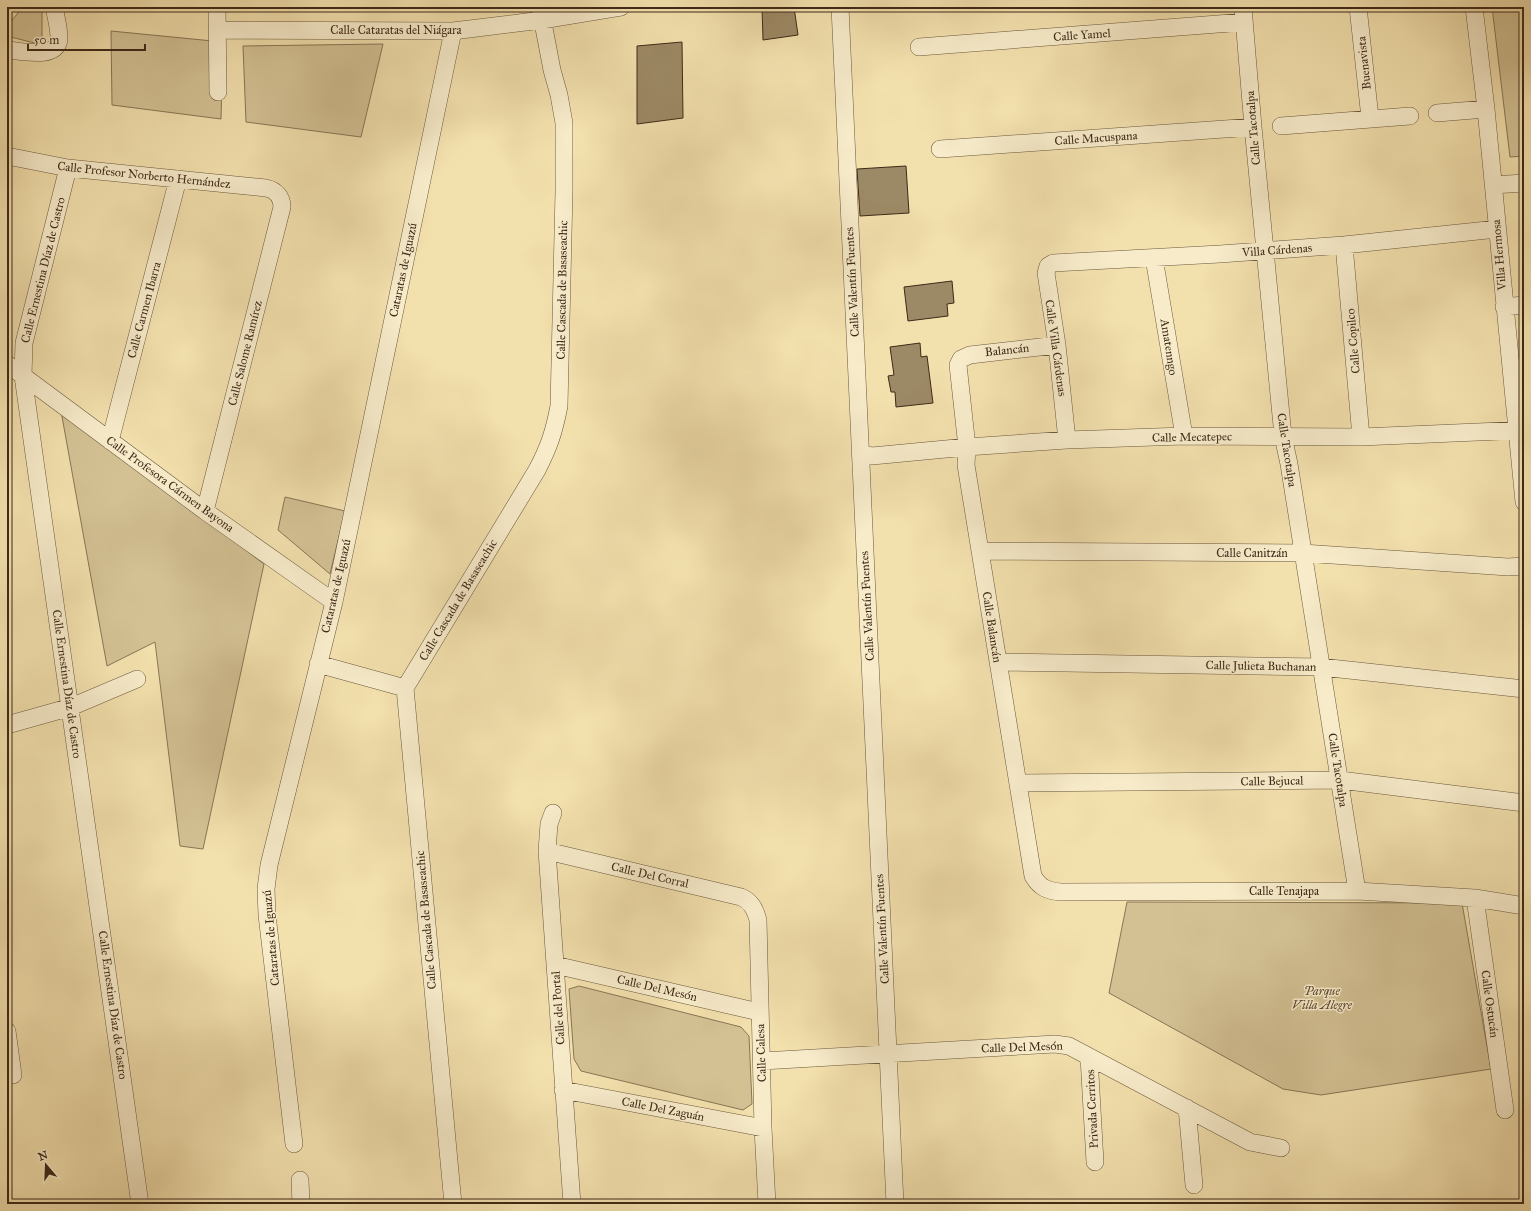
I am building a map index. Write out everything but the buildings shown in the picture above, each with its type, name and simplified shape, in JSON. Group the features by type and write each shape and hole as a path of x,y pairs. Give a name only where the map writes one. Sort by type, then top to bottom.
{"street":[{"path":"7,50 43,53 50,52 56,47 59,38 54,7"},
{"path":"217,7 218,92"},
{"name":"Calle Cataratas del Niágara","path":"218,30 453,32 541,13 620,7"},
{"name":"Calle Valentín Fuentes","path":"840,7 895,1204"},
{"name":"Buenavista","path":"1358,7 1370,118"},
{"name":"Villa Hermosa","path":"1474,7 1486,109 1504,307 1521,430 1524,502"},
{"name":"Calle Cascada de Basaseachic","path":"453,1204 405,688 537,470 554,432 559,406 564,192 564,123 541,13"},
{"name":"Calle Yamel","path":"919,47 1243,15"},
{"name":"Calle Tacotalpa","path":"1243,15 1283,436 1357,891"},
{"name":"Cataratas de Iguazú","path":"294,1144 267,915 266,889 268,865 334,602 453,32"},
{"path":"1437,113 1486,109"},
{"path":"1281,126 1410,116"},
{"name":"Calle Macuspana","path":"940,149 1253,127"},
{"name":"Calle Profesor Norberto Hernández","path":"7,156 68,168 266,188 275,191 279,195"},
{"name":"Calle Ernestina Díaz de Castro","path":"68,168 24,343 23,376 140,1204"},
{"name":"Calle Carmen Ibarra","path":"110,441 178,179"},
{"path":"1493,185 1524,183"},
{"name":"Calle Salome Ramírez","path":"205,511 282,207 282,200 279,195"},
{"name":"Villa Cárdenas","path":"1056,263 1344,245 1497,229"},
{"name":"Calle Copilco","path":"1344,245 1362,437"},
{"name":"Amatenngo","path":"1154,258 1184,436"},
{"name":"Calle Villa Cárdenas","path":"1056,263 1048,266 1046,273 1057,345 1067,440"},
{"path":"1504,307 1524,305"},
{"name":"Balancán","path":"960,361 970,355 981,353 1057,345"},
{"name":"Calle Balancán","path":"960,361 958,369 967,447 966,465 1033,876 1037,883 1044,889"},
{"name":"Calle Profesora Cármen Bayona","path":"7,364 205,511 334,602"},
{"name":"Calle Mecatepec","path":"860,454 872,456 967,447 1067,440 1184,436 1362,437 1521,430"},
{"name":"Calle Canitzán","path":"980,551 1303,553 1508,567 1524,566"},
{"name":"Calle Julieta Buchanan","path":"998,662 1321,667 1524,688"},
{"path":"318,664 405,688"},
{"path":"7,725 71,708 137,679"},
{"name":"Calle Bejucal","path":"1018,783 1340,780 1524,803"},
{"name":"Calle del Portal","path":"553,813 549,824 547,851 572,1204"},
{"name":"Calle Del Corral","path":"547,851 741,896 746,898 750,903"},
{"name":"Calle Tenajapa","path":"1044,889 1061,892 1357,891 1475,898 1524,906"},
{"name":"Calle Ostucán","path":"1475,898 1505,1110"},
{"name":"Calle Calesa","path":"750,903 755,909 758,920 759,1012 762,1061 763,1128 768,1204"},
{"name":"Calle Del Mesón","path":"555,964 759,1012"},
{"path":"7,1031 13,1075"},
{"name":"Calle Del Mesón","path":"762,1061 1055,1044 1069,1046 1250,1142 1281,1148"},
{"name":"Privada Cerritos","path":"1090,1057 1095,1162"},
{"name":"Calle Del Zaguán","path":"563,1090 763,1128"},
{"path":"1187,1108 1194,1185"},
{"path":"300,1180 301,1204"}],"green space":[{"path":"23,7 42,7 42,45 7,36 7,26"},
{"path":"1492,7 1524,7 1524,156 1510,157"},
{"path":"111,31 223,42 221,119 112,105"},
{"path":"383,44 361,137 246,122 243,46"},
{"path":"61,411 264,564 203,849 180,846 155,642 107,666"},
{"path":"285,497 345,511 330,574 278,530"},
{"name":"Parque Villa Alegre","path":"1127,902 1462,903 1491,1069 1321,1095 1283,1089 1109,993"},
{"path":"579,986 741,1027 749,1036 752,1104 743,1110 581,1071 574,1059 569,989"}]}
